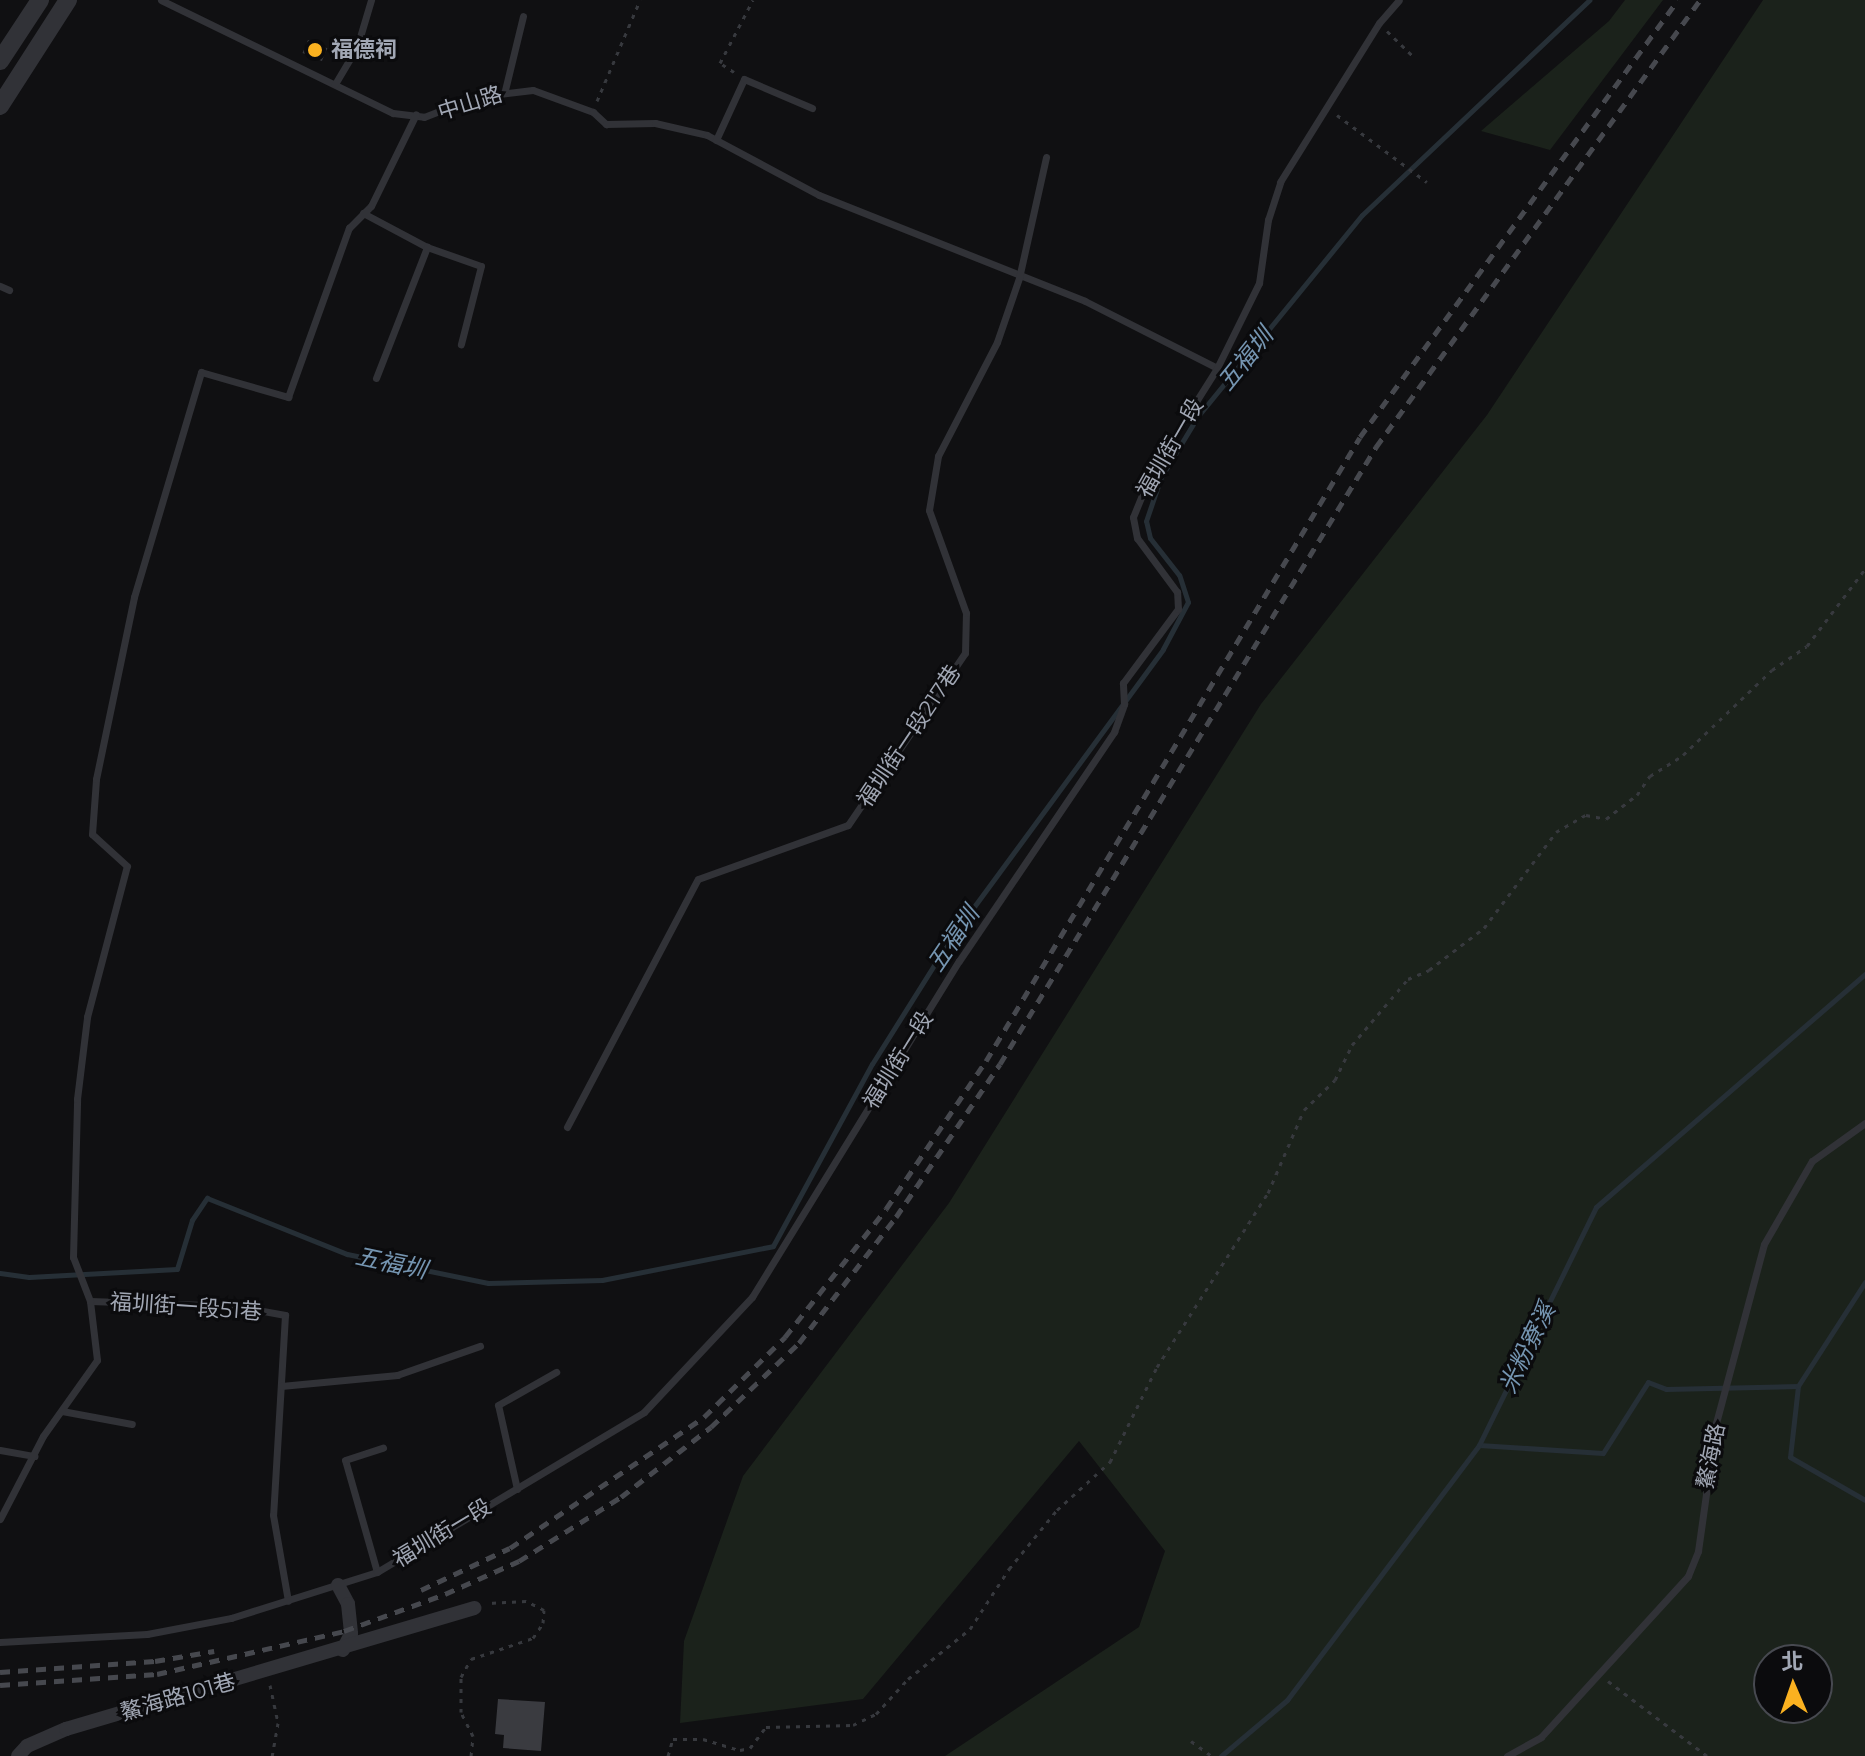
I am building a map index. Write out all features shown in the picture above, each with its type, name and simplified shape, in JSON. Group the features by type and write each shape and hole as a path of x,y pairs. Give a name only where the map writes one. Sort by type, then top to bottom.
{"street":[{"path":"0,61 40,0"},
{"path":"0,106 68,0"},
{"path":"338,1585 348,1604 351,1634 343,1650"},
{"name":"鰲海路101巷","path":"18,1756 27,1746 66,1729 343,1650 474,1608"}],"lane":[{"name":"中山路","path":"161,0 393,113 424,117 505,90 533,90 593,112 606,124 655,123 707,135 716,140"},
{"path":"335,84 357,47 371,0"},
{"name":"福圳街一段","path":"0,1642 147,1634 288,1601 377,1572 644,1412 752,1297 959,961 1114,732 1124,704 1123,683 1178,609 1177,592 1137,538 1133,517 1151,473 1217,368 1259,283 1268,220 1280,182 1379,23 1399,0"},
{"path":"505,90 523,16"},
{"path":"812,108 744,79 716,140 819,195 1019,278 1085,301 1217,368"},
{"name":"中山路","path":"90,1300 73,1257 77,1099 87,1017 127,866 92,834 96,779 134,597 201,372 288,397 349,228 363,213 416,114"},
{"name":"福圳街一段217巷","path":"567,1127 698,879 848,825 965,653 966,613 929,510 938,456 997,342 1019,278 1046,157"},
{"path":"363,213 427,247 481,266 461,344"},
{"path":"376,378 427,247"},
{"path":"0,286 9,290"},
{"name":"鰲海路","path":"1507,1756 1541,1737 1674,1594 1698,1551 1716,1423 1764,1244 1812,1161 1865,1123"},
{"name":"福圳街一段51巷","path":"0,1519 34,1456 97,1360 90,1300 236,1306 285,1315 273,1515 288,1601"},
{"path":"281,1386 397,1375 480,1346"},
{"path":"517,1489 498,1405 556,1372"},
{"path":"62,1411 132,1424"},
{"path":"377,1572 345,1460 383,1448"},
{"path":"0,1450 34,1456"}],"path":[{"path":"593,112 640,0"},
{"path":"744,79 720,63 753,0"},
{"path":"1379,23 1415,58"},
{"path":"1325,106 1427,182"},
{"path":"668,1756 673,1739 703,1739 740,1750 750,1748 766,1727 853,1725 876,1714 908,1679 970,1629 1009,1569 1057,1510 1110,1462 1157,1367 1268,1193 1304,1110 1335,1080 1361,1034 1408,979 1429,970 1484,928 1556,832 1586,815 1606,819 1772,670 1807,646 1865,569"},
{"path":"471,1756 473,1736 461,1712 461,1677 471,1659 533,1638 544,1610 526,1601 474,1608"},
{"path":"267,1672 278,1723 272,1756"},
{"path":"1601,1676 1707,1756"},
{"path":"1191,1741 1212,1756"}],"shaded area":[{"path":"1625,0 1663,0 1550,150 1481,131 1609,21"},
{"path":"1763,0 1865,0 1865,1756 945,1756 1139,1627 1165,1551 1079,1441 863,1699 680,1723 684,1641 743,1476 949,1203 1261,704 1487,415"}],"building":[{"name":"福德祠","path":"308,40 327,48 322,61 303,53"},
{"path":"498,1699 545,1702 541,1751 503,1748 504,1735 495,1734"}],"waterway":[{"name":"五福圳","path":"0,1273 29,1277 177,1269 192,1220 207,1198 347,1254 488,1283 602,1280 773,1246 872,1064 951,938 1163,649 1188,602 1179,575 1150,538 1146,521 1161,477 1198,416 1362,215 1589,0"},
{"name":"米粉寮溪","path":"1221,1756 1287,1700 1479,1445 1596,1207 1865,974"},
{"path":"1479,1445 1603,1453 1648,1382 1666,1389 1798,1386 1865,1282"},
{"path":"1798,1386 1790,1457 1865,1500"}],"railway":[{"path":"421,1590 510,1548 704,1417 785,1337 886,1209 986,1061 1360,437 1678,0"},
{"path":"0,1685 157,1674 344,1631 445,1594 519,1561 621,1497 711,1427 799,1343 896,1217 1000,1064 1376,447 1700,0"},
{"path":"0,1672 155,1661 214,1651"}],"place":[{"name":"福德祠","path":"315,50"}]}
